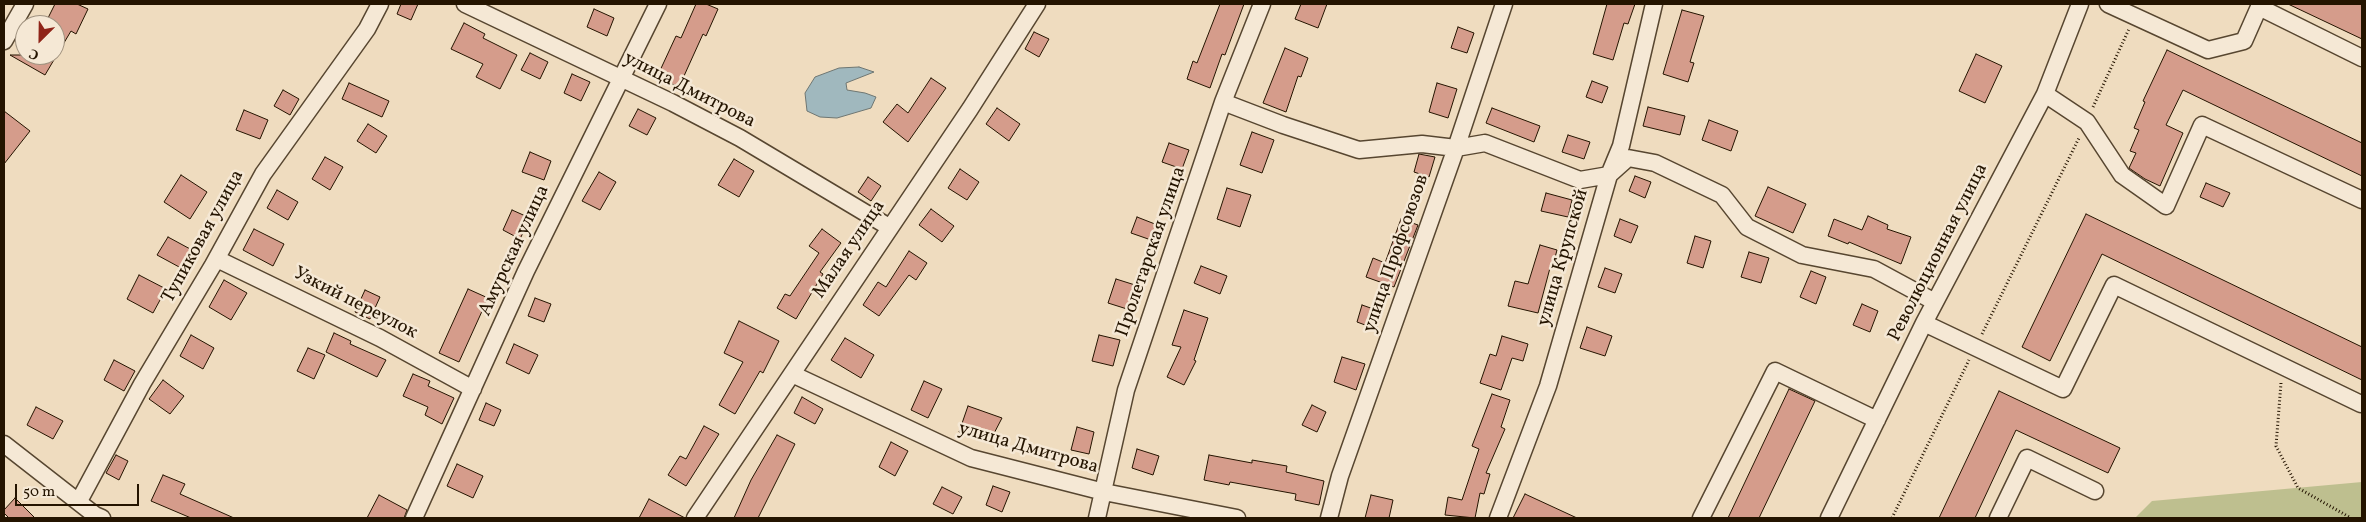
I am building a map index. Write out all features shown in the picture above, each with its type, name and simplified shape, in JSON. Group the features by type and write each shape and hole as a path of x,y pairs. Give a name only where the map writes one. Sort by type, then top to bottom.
{"street":[{"path":"4,41 26,4"},
{"name":"Тупиковая улица","path":"79,502 142,384 217,259 263,174 367,29 380,4"},
{"name":"улица Дмитрова","path":"465,4 740,138 889,227"},
{"name":"Амурская улица","path":"414,518 526,271 658,4"},
{"name":"Малая улица","path":"695,518 970,109 1036,4"},
{"name":"Пролетарская улица","path":"1097,518 1126,390 1223,102 1262,4"},
{"name":"улица Профсоюзов","path":"1329,518 1340,476 1456,148 1504,4"},
{"name":"улица Крупской","path":"1498,518 1548,386 1609,175 1621,146 1654,4"},
{"name":"Революционная улица","path":"1830,518 1924,323 2045,94 2080,4"},
{"path":"2108,4 2208,50 2244,41 2259,8 2362,58"},
{"path":"2045,94 2087,122 2122,175 2166,206 2202,125 2362,200"},
{"path":"1223,102 1283,125 1360,150 1422,144 1456,148 1485,144 1580,180 1609,175 1628,158 1655,163 1722,194 1747,227 1802,255 1874,269 1935,302"},
{"name":"Узкий переулок","path":"217,259 380,338 473,389"},
{"path":"1924,323 2063,390 2114,285 2361,404"},
{"path":"1701,518 1775,371 1877,420"},
{"name":"улица Дмитрова","path":"792,374 971,458 1104,492 1237,518"},
{"path":"4,444 95,515 102,518"},
{"path":"1998,518 2027,458 2095,491"},
{"path":"79,502 89,518"}],"path":[{"path":"1892,518 2087,122 2135,16"},
{"path":"2282,366 2276,446 2298,488 2351,518"}],"green space":[{"path":"2362,482 2362,518 2135,518 2152,501"}],"water":[{"path":"859,67 874,72 846,83 847,90 876,97 871,108 837,118 820,117 807,111 805,93 815,77 839,68"}],"building":[{"path":"55,4 77,4 88,9 76,34 71,31 65,41 65,15 50,15"},
{"path":"401,4 418,4 411,20 397,14"},
{"path":"696,4 706,4 718,9 706,36 703,34 679,87 657,77 676,36 681,38"},
{"path":"1220,4 1244,4 1225,55 1222,54 1210,88 1187,79 1193,61 1197,63"},
{"path":"1301,4 1327,4 1318,28 1295,19"},
{"path":"1607,4 1635,4 1628,24 1624,23 1613,60 1593,54"},
{"path":"2288,4 2362,4 2362,39"},
{"path":"594,9 614,18 607,36 587,27"},
{"path":"1682,10 1704,16 1690,62 1694,63 1688,82 1663,74"},
{"path":"464,23 485,34 483,38 517,55 500,89 476,77 483,64 451,49"},
{"path":"1458,27 1474,33 1467,53 1451,48"},
{"path":"1034,32 1049,39 1039,57 1025,49"},
{"path":"1285,48 1308,58 1301,77 1298,76 1286,112 1263,103"},
{"path":"2167,50 2362,143 2362,176 2183,90 2166,125 2183,133 2160,186 2145,179 2129,168 2136,153 2130,151 2139,130 2134,128 2145,102 2143,101"},
{"path":"530,53 548,62 540,79 521,70"},
{"path":"1976,54 2002,66 1985,103 1959,91"},
{"path":"28,65 51,65 45,75"},
{"path":"572,74 590,82 581,101 564,93"},
{"path":"931,78 946,88 908,142 883,122 897,104 908,113"},
{"path":"1592,81 1608,87 1602,103 1586,97"},
{"path":"349,83 389,101 382,117 342,99"},
{"path":"1437,83 1457,89 1448,118 1429,112"},
{"path":"283,90 299,99 290,115 274,106"},
{"path":"1648,107 1685,116 1680,135 1643,126"},
{"path":"997,108 1020,124 1009,141 986,124"},
{"path":"1492,108 1540,126 1534,142 1486,123"},
{"path":"638,109 656,118 647,135 629,126"},
{"path":"244,110 268,120 260,139 236,130"},
{"path":"4,111 30,131 4,164"},
{"path":"1709,120 1738,131 1731,151 1702,140"},
{"path":"368,124 387,136 376,153 357,141"},
{"path":"1252,132 1274,140 1262,173 1240,165"},
{"path":"1568,135 1590,142 1584,159 1562,152"},
{"path":"1169,143 1189,150 1182,169 1162,162"},
{"path":"530,152 551,161 544,180 522,172"},
{"path":"1419,154 1435,157 1429,177 1414,172"},
{"path":"325,157 343,167 330,190 312,179"},
{"path":"734,159 754,171 739,197 718,185"},
{"path":"960,169 979,182 967,200 948,188"},
{"path":"599,172 616,182 600,210 582,201"},
{"path":"181,175 207,192 190,219 164,202"},
{"path":"1635,176 1651,182 1645,198 1629,191"},
{"path":"868,177 881,186 871,201 858,192"},
{"path":"2206,183 2230,193 2223,207 2200,197"},
{"path":"1768,187 1806,204 1793,233 1755,216"},
{"path":"1227,188 1251,195 1240,227 1217,219"},
{"path":"277,190 298,202 288,220 267,208"},
{"path":"1546,193 1572,200 1568,217 1541,211"},
{"path":"931,209 954,226 942,242 919,225"},
{"path":"512,210 530,218 520,239 503,230"},
{"path":"2086,214 2362,347 2362,380 2102,254 2050,361 2022,347"},
{"path":"1868,216 1888,225 1887,229 1911,237 1901,264 1849,242 1848,244 1828,236 1834,219 1862,230"},
{"path":"1137,217 1160,226 1154,241 1131,233"},
{"path":"1401,219 1418,225 1394,287 1366,277 1373,258 1385,263"},
{"path":"1620,219 1638,226 1631,243 1614,236"},
{"path":"254,229 284,244 273,266 243,250"},
{"path":"822,229 841,243 820,272 823,274 796,319 777,308 785,294 790,296 819,253 809,246"},
{"path":"1695,236 1711,241 1703,268 1687,263"},
{"path":"168,237 192,250 181,268 157,255"},
{"path":"1540,245 1557,250 1552,269 1550,268 1538,313 1508,306 1515,281 1528,284"},
{"path":"909,251 927,263 916,280 909,275 879,316 863,305 878,282 886,287"},
{"path":"1749,252 1769,258 1761,283 1741,277"},
{"path":"1201,266 1227,276 1220,294 1194,283"},
{"path":"1605,268 1622,274 1615,293 1598,287"},
{"path":"1811,271 1826,277 1816,304 1800,297"},
{"path":"139,275 166,289 153,313 127,299"},
{"path":"1116,279 1135,285 1127,309 1108,303"},
{"path":"224,280 247,293 231,320 209,307"},
{"path":"468,289 488,298 459,362 439,353"},
{"path":"365,290 380,297 370,319 355,312"},
{"path":"535,298 551,304 544,322 528,316"},
{"path":"1862,304 1878,311 1870,332 1853,325"},
{"path":"1362,305 1382,312 1376,329 1357,322"},
{"path":"1184,310 1208,318 1194,360 1196,361 1184,385 1167,377 1181,347 1172,345"},
{"path":"739,321 779,341 763,373 760,371 735,414 719,405 743,362 724,353"},
{"path":"1587,327 1612,336 1605,356 1580,348"},
{"path":"334,333 351,341 350,344 386,360 377,377 326,352"},
{"path":"191,335 214,348 203,369 180,356"},
{"path":"1099,335 1120,340 1113,366 1092,361"},
{"path":"1502,336 1528,344 1523,361 1512,358 1501,390 1480,383 1490,354 1496,356"},
{"path":"845,338 874,355 861,378 831,360"},
{"path":"514,344 538,355 529,374 506,363"},
{"path":"308,348 325,355 314,379 297,371"},
{"path":"1342,357 1365,364 1356,390 1334,382"},
{"path":"114,360 135,371 124,391 104,380"},
{"path":"413,374 430,381 428,386 454,398 442,424 425,415 428,407 403,396"},
{"path":"163,380 184,396 170,414 149,399"},
{"path":"924,381 942,389 928,418 911,410"},
{"path":"1789,389 1815,401 1759,518 1728,518"},
{"path":"1999,391 2120,448 2108,473 2016,430 1975,518 1939,518"},
{"path":"1492,394 1510,400 1501,427 1505,429 1486,473 1490,474 1484,494 1480,493 1475,518 1445,515 1448,497 1462,500 1479,449 1472,446"},
{"path":"802,397 823,409 815,424 794,413"},
{"path":"486,403 501,410 494,426 479,420"},
{"path":"1312,405 1326,412 1317,432 1302,425"},
{"path":"968,406 1002,418 989,443 959,432"},
{"path":"36,407 63,421 53,439 27,425"},
{"path":"704,426 719,434 686,486 668,475 680,456 686,459"},
{"path":"1077,427 1094,432 1089,454 1071,450"},
{"path":"777,435 795,444 758,518 734,518 751,480"},
{"path":"891,442 908,451 895,476 879,467"},
{"path":"1137,449 1159,456 1153,475 1132,468"},
{"path":"116,455 128,461 119,480 106,473"},
{"path":"1209,455 1252,463 1252,460 1287,466 1286,472 1324,481 1319,505 1295,500 1296,494 1230,482 1229,485 1204,480"},
{"path":"457,464 483,476 473,498 447,486"},
{"path":"163,475 185,484 180,494 234,518 191,518 151,501"},
{"path":"993,486 1010,492 1002,512 986,505"},
{"path":"942,487 962,497 953,514 933,504"},
{"path":"1525,494 1577,518 1513,518"},
{"path":"379,495 407,510 404,518 367,518"},
{"path":"1371,495 1393,500 1389,518 1365,518"},
{"path":"15,498 35,518 9,518 4,513 4,510"},
{"path":"649,499 685,518 639,518"}]}
